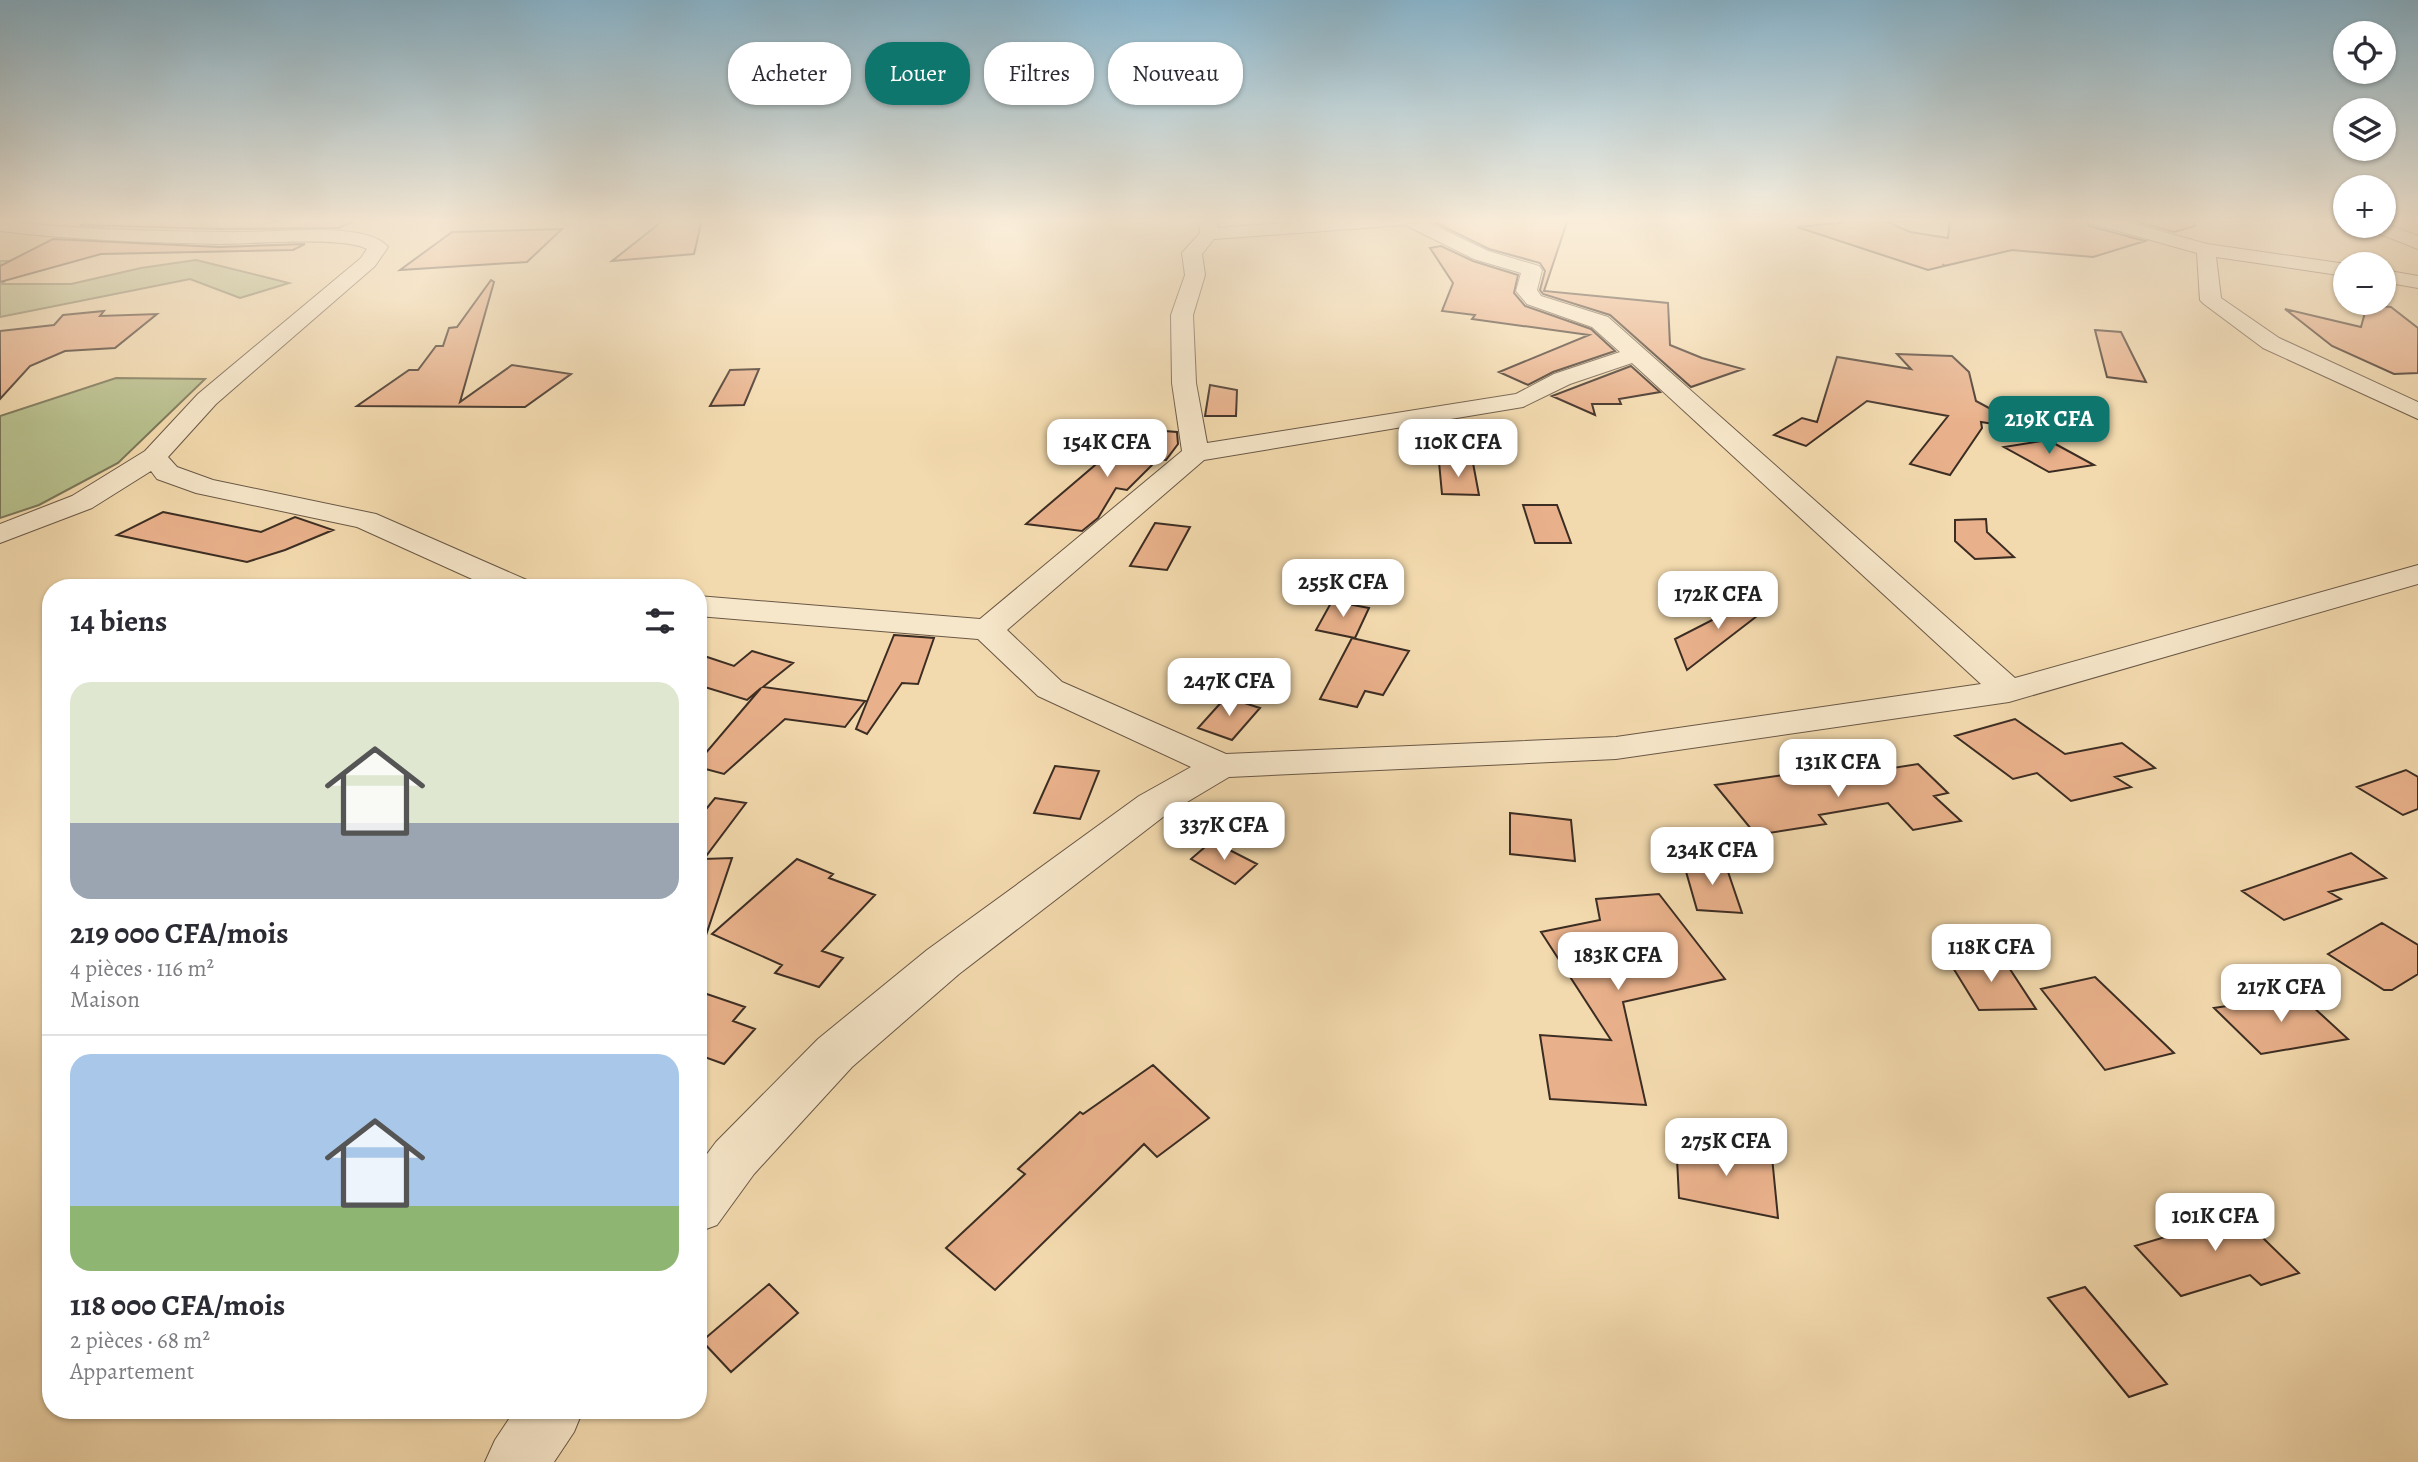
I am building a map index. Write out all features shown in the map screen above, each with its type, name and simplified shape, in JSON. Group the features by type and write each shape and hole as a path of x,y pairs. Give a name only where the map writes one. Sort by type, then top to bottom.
{"street":[{"path":"0,534 82,502 154,457 206,399 338,287"},
{"path":"1191,287 1182,315 1184,383 1196,453"},
{"path":"1528,287 1527,291 1534,300 1600,322 2009,691"},
{"path":"2210,287 2211,300 2271,343 2418,411"},
{"path":"987,629 1196,453 1523,400 1562,379 1636,354"},
{"path":"154,457 167,472 206,487 366,520 498,579"},
{"path":"707,607 987,629 1050,689 1222,766 1616,747 2009,691 2418,574"},
{"path":"707,1196 735,1158 835,1053 943,962 1142,813 1222,766"},
{"path":"517,1462 546,1419"}],"green space":[{"path":"0,287 149,287 0,317"},
{"path":"212,287 275,287 240,298"},
{"path":"116,378 205,379 118,463 39,505 0,518 0,416"}],"building":[{"path":"486,287 493,287 460,402 512,365 571,374 525,407 357,406 409,370 418,370 436,346 443,346 449,328 457,327"},
{"path":"1451,287 1515,287 1514,293 1525,306 1591,329 1615,351 1553,372 1528,385 1499,372 1589,335 1472,319 1475,315 1442,311"},
{"path":"1541,287 1545,287 1544,291 1668,303 1670,345 1702,358 1743,369 1691,387 1610,315 1543,294"},
{"path":"2285,309 2361,327 2364,315 2396,315 2396,311 2418,328 2418,373 2394,374 2332,346"},
{"path":"104,311 100,316 157,314 115,348 65,351 30,366 0,399 0,331 54,325 63,315"},
{"path":"2095,330 2121,332 2146,382 2107,377"},
{"path":"1897,354 1952,356 1969,372 1976,401 2015,422 2013,427 1981,422 1982,428 1950,475 1910,464 1948,416 1867,401 1806,446 1774,435 1802,418 1817,422 1837,357 1911,369"},
{"path":"1631,366 1660,392 1619,399 1621,404 1592,404 1595,415 1552,396"},
{"path":"759,369 744,405 710,406 730,370"},
{"path":"1210,385 1237,390 1236,416 1205,416"},
{"path":"1125,428 1177,432 1178,444 1166,460 1158,459 1127,490 1116,488 1098,518 1082,531 1026,524 1108,454"},
{"path":"2048,440 2094,465 2049,472 2004,447"},
{"path":"1439,462 1473,463 1479,495 1442,494"},
{"path":"1523,505 1557,505 1571,543 1535,543"},
{"path":"163,512 261,532 295,517 333,530 247,562 117,535"},
{"path":"1986,519 1987,532 2014,557 1975,559 1955,541 1955,520"},
{"path":"1155,523 1190,527 1167,570 1130,566"},
{"path":"1763,594 1770,606 1687,670 1675,639"},
{"path":"1332,601 1369,608 1355,638 1316,630"},
{"path":"894,635 934,638 918,684 902,683 867,734 856,729"},
{"path":"1352,638 1409,651 1383,695 1365,691 1357,707 1320,699"},
{"path":"752,651 793,663 763,687 865,701 845,727 785,719 724,774 707,769 707,751 761,688 747,700 707,688 707,657 734,666"},
{"path":"1226,697 1260,708 1232,740 1198,728"},
{"path":"2015,719 2065,754 2122,743 2155,768 2115,777 2131,787 2071,801 2037,773 2013,779 1955,736"},
{"path":"1918,764 1948,793 1934,796 1961,821 1913,830 1888,803 1819,815 1826,824 1756,835 1715,785 1783,775 1791,784"},
{"path":"1055,766 1099,771 1080,819 1034,813"},
{"path":"2406,770 2418,777 2418,809 2403,815 2357,787"},
{"path":"715,798 746,803 707,855 707,808"},
{"path":"1510,813 1571,820 1575,861 1510,854"},
{"path":"1212,841 1257,864 1235,884 1191,859"},
{"path":"2351,853 2386,878 2329,892 2341,899 2284,920 2242,891"},
{"path":"732,858 707,932 707,859"},
{"path":"797,859 833,874 829,878 875,895 822,951 843,958 819,987 775,973 782,965 712,934"},
{"path":"1683,861 1725,863 1742,913 1697,910"},
{"path":"1659,894 1725,979 1623,1002 1646,1105 1550,1099 1540,1035 1611,1040 1541,932 1600,920 1596,899"},
{"path":"2382,923 2418,945 2418,974 2392,990 2384,990 2328,954"},
{"path":"2002,957 2036,1009 1979,1010 1947,958"},
{"path":"2095,977 2174,1053 2105,1070 2041,989"},
{"path":"707,994 745,1007 733,1021 755,1029 724,1064 707,1058"},
{"path":"2300,995 2348,1039 2261,1054 2214,1008"},
{"path":"1153,1065 1209,1118 1157,1157 1144,1144 995,1290 946,1248 1025,1174 1018,1169 1080,1112 1083,1114"},
{"path":"1676,1139 1772,1157 1778,1218 1679,1198"},
{"path":"2226,1202 2299,1273 2261,1285 2250,1275 2181,1296 2135,1246 2202,1226 2190,1214"},
{"path":"769,1284 798,1313 731,1372 707,1346 707,1337"},
{"path":"2085,1287 2167,1384 2129,1397 2048,1298"}]}
